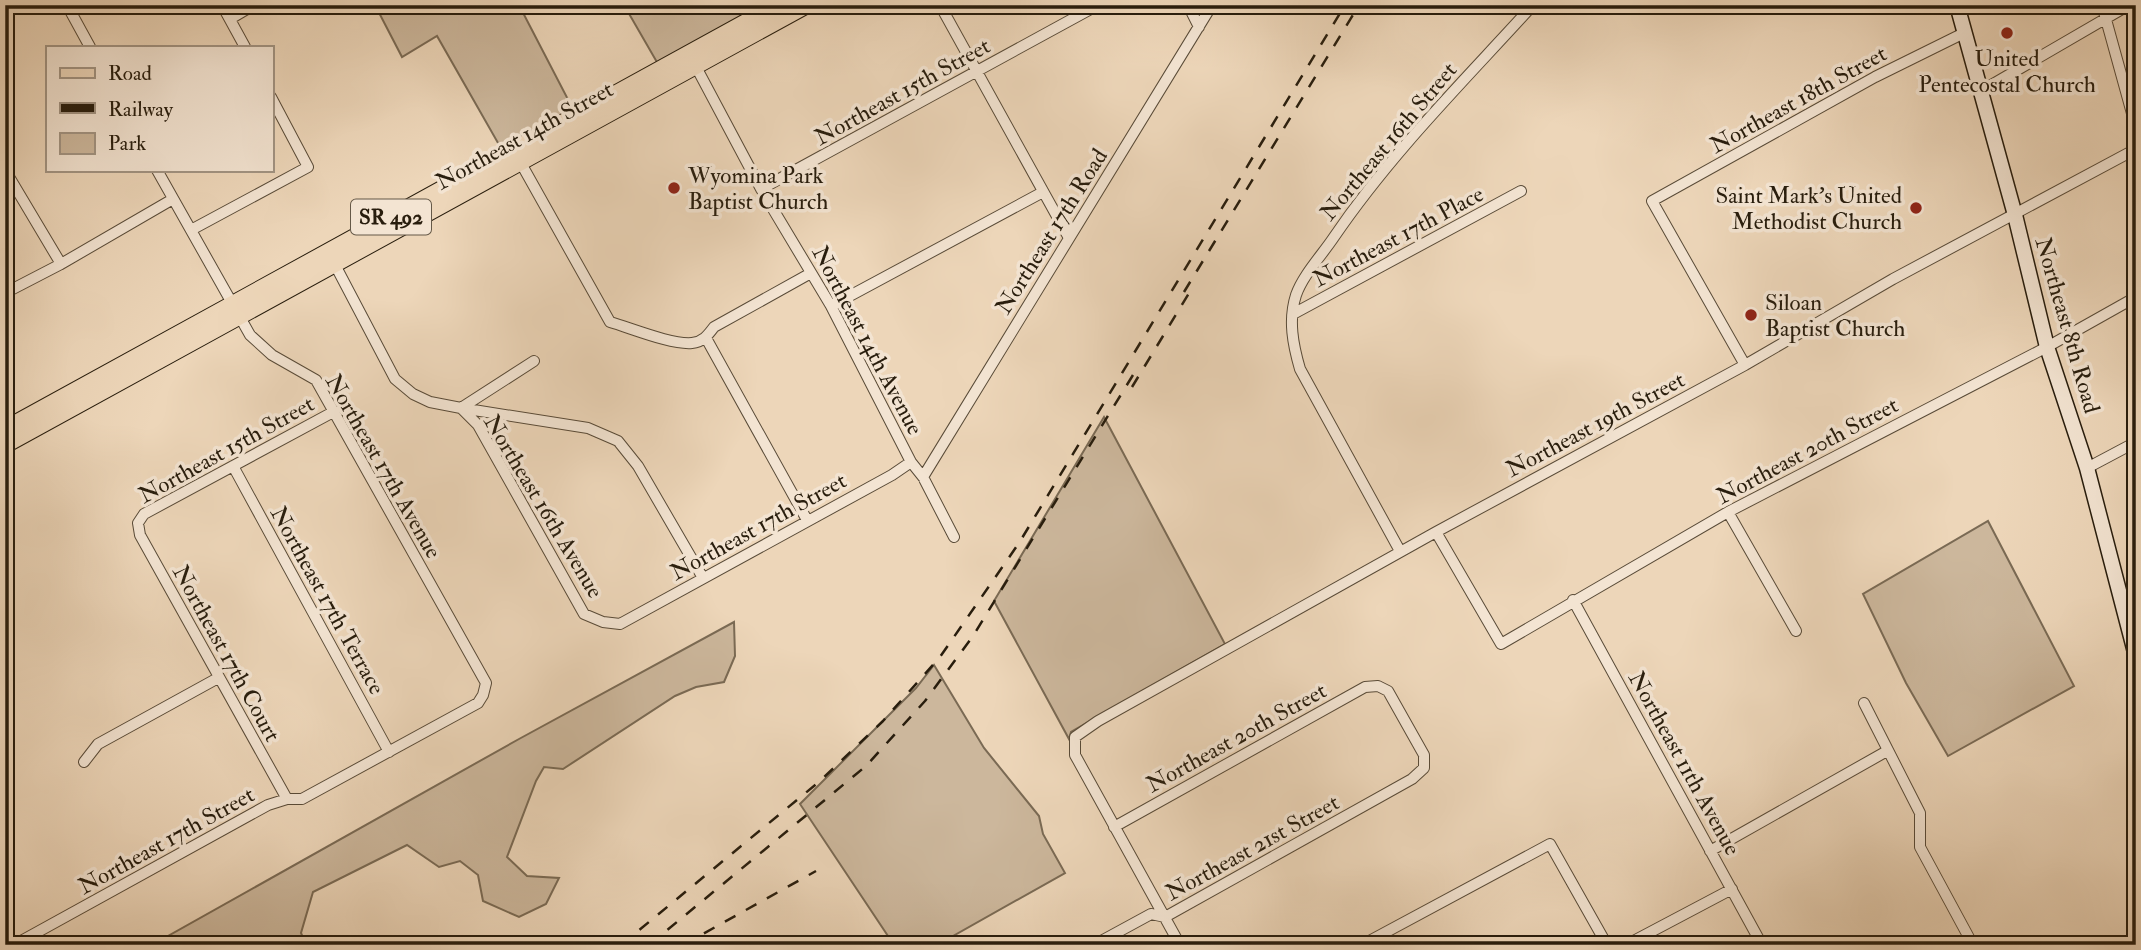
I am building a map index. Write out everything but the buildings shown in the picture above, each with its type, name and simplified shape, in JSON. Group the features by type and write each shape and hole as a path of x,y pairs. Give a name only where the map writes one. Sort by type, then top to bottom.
{"main road":[{"name":"Northeast 14th Street","path":"692,60 777,5"},
{"name":"Northeast 14th Street","path":"5,445 331,258 692,60 807,5"},
{"name":"Northeast 8th Road","path":"1957,5 2015,215 2047,347 2087,468 2136,656"},
{"name":"Northeast 14th Street","path":"5,429 235,311"}],"street":[{"path":"67,5 89,46"},
{"path":"222,5 244,46"},
{"path":"230,19 254,5"},
{"path":"940,5 1069,238"},
{"name":"Northeast 15th Street","path":"761,189 1098,5"},
{"path":"1188,5 1199,27"},
{"name":"Northeast 17th Road","path":"923,477 1212,5"},
{"name":"Northeast 16th Street","path":"1293,314 1296,295 1307,276 1376,178 1533,5"},
{"path":"2102,5 2136,128"},
{"path":"1981,91 2129,5"},
{"name":"Northeast 18th Street","path":"1745,365 1652,201 1875,77 1964,33"},
{"name":"Northeast 14th Avenue","path":"692,60 761,189 831,306 911,462"},
{"path":"191,230 308,167 273,101"},
{"name":"Northeast 19th Street","path":"1114,827 1075,755 1075,737 1098,721 1400,551 1745,365 1893,279 2136,149"},
{"path":"517,156 610,322 654,336 692,343 706,338 714,327 811,273"},
{"path":"5,170 61,264"},
{"name":"Northeast 17th Avenue","path":"158,172 250,335 260,345 316,380 486,683 483,695"},
{"name":"Northeast 17th Place","path":"1293,314 1521,191"},
{"path":"831,306 1043,192"},
{"path":"5,293 61,264 173,198"},
{"name":"Northeast 16th Avenue","path":"331,258 396,379 413,394 430,402 461,408 483,435 584,614 603,622"},
{"name":"Northeast 20th Street","path":"1436,532 1501,644 1728,512 2136,298"},
{"path":"1293,314 1292,341 1300,369 1400,551"},
{"path":"706,338 807,520"},
{"path":"461,408 534,361"},
{"path":"461,408 588,428 618,441 638,466 703,578"},
{"name":"Northeast 15th Street","path":"138,523 144,514 335,411"},
{"path":"2087,468 2136,442"},
{"path":"911,462 923,477 954,537"},
{"name":"Northeast 17th Street","path":"603,622 620,624 892,475 911,462"},
{"name":"Northeast 17th Terrace","path":"233,466 389,752"},
{"path":"1728,512 1796,631"},
{"name":"Northeast 17th Court","path":"138,523 140,536 287,800"},
{"name":"Northeast 11th Avenue","path":"1573,600 1762,945"},
{"path":"84,762 98,744 218,678"},
{"name":"Northeast 20th Street","path":"1114,827 1365,687 1378,687 1388,691 1423,755 1424,768"},
{"name":"Northeast 17th Street","path":"14,945 268,805 302,799 478,703 483,695"},
{"path":"1864,703 1920,813 1920,848 1973,945"},
{"path":"1710,851 1887,751"},
{"name":"Northeast 21st Street","path":"1094,945 1151,914 1165,917 1412,779 1424,768"},
{"path":"1114,827 1180,945"},
{"path":"1362,945 1550,844 1607,945"},
{"path":"1626,945 1732,889"}],"green space":[{"path":"375,5 519,5 574,111 502,150 437,36 402,57"},
{"path":"624,5 766,5 658,64"},
{"path":"1104,417 1225,644 1071,732 1069,739 994,601"},
{"path":"1988,521 2074,686 1948,756 1906,683 1863,594"},
{"path":"734,622 735,656 724,682 696,687 675,696 563,769 544,767 507,857 527,876 559,878 546,904 519,917 483,901 478,875 460,861 439,867 407,845 313,892 301,933 306,945 152,945 519,739"},
{"path":"934,665 984,748 1039,816 1043,834 1065,873 937,945 894,945 800,804 916,688"}],"railway":[{"path":"621,945 820,781 883,721 940,657 1019,543 1345,5"},
{"path":"1184,292 1359,5"},
{"path":"1132,387 1194,285"},
{"path":"649,945 866,766 925,701 973,636 1133,375"},
{"path":"683,945 816,871"}],"place":[{"name":"United Pentecostal Church","path":"2007,33"},
{"name":"Wyomina Park Baptist Church","path":"674,188"},
{"name":"Saint Mark's United Methodist Church","path":"1916,208"},
{"name":"Siloan Baptist Church","path":"1751,315"}]}
